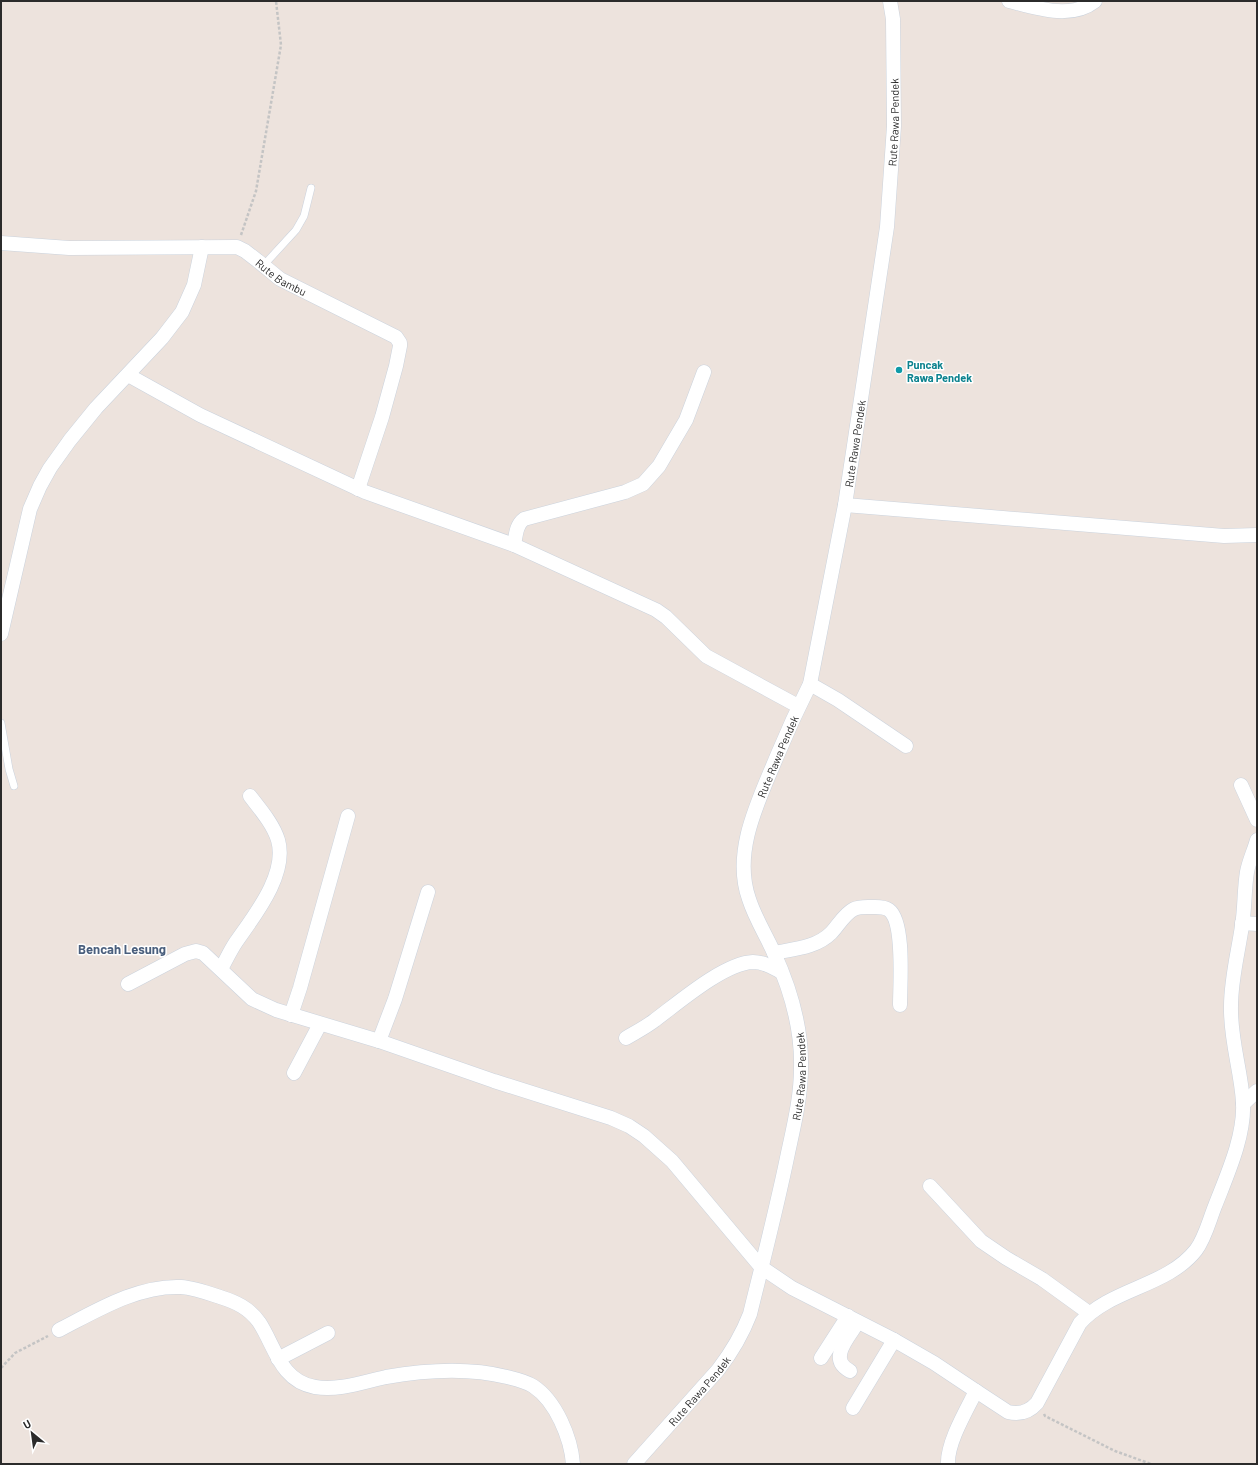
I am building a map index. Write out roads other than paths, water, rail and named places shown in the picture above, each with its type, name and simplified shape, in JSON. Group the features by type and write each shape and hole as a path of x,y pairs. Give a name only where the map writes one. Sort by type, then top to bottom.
{"street":[{"name":"Rute Rawa Pendek","path":"634,1464 701,1390 727,1358 744,1328 750,1314 761,1268 791,1140 799,1095 801,1075 797,1024 788,990 774,953 749,900 744,881 744,855 748,833 763,790 798,706 810,684 845,505 887,227 894,126 893,19 890,1"},
{"path":"1009,1 1027,3 1064,11 1072,11 1083,8 1095,1"},
{"path":"1,243 69,248 202,248 194,285 182,312 162,338 96,408 70,440 50,468 40,486 27,519 1,634"},
{"name":"Rute Bambu","path":"202,248 237,247 245,251 280,279 396,337 400,343 382,417 361,491"},
{"path":"514,545 517,529 520,522 524,519 625,492 644,484 659,466 686,420 704,372"},
{"path":"128,375 200,414 361,491 514,545 656,610 666,617 706,656 798,706"},
{"path":"845,505 1224,536 1257,535"},
{"path":"810,684 838,700 906,746"},
{"path":"1241,785 1257,820"},
{"path":"221,969 235,944 266,897 273,883 280,854 278,839 274,830 250,796"},
{"path":"291,1015 300,988 348,816"},
{"path":"128,984 174,959 196,951 203,953 252,999 276,1010 379,1041 494,1081 611,1118 629,1126 644,1136 672,1162 761,1268 792,1288 894,1340 934,1363 1008,1412 1026,1412 1037,1403 1074,1332 1089,1313 1104,1303 1174,1269 1190,1257 1204,1235 1240,1136 1243,1104 1234,1046 1231,1007 1234,966 1242,923 1247,870 1257,840"},
{"path":"379,1041 395,999 428,892"},
{"path":"774,953 800,948 818,942 829,935 848,913 855,908 886,908 890,910 899,929 900,1005"},
{"path":"1242,923 1257,924"},
{"path":"626,1038 654,1021 704,984 741,964 758,962 781,972"},
{"path":"294,1073 320,1024"},
{"path":"1243,1104 1257,1091"},
{"path":"930,1186 981,1241 1006,1258 1042,1278 1089,1313"},
{"path":"59,1330 101,1309 133,1296 160,1288 182,1287 204,1292 232,1301 248,1309 259,1322 285,1370 296,1379 315,1387 329,1388 354,1385 426,1371 471,1371 494,1373 519,1379 533,1386 548,1400 566,1430 574,1464"},
{"path":"821,1358 853,1319"},
{"path":"850,1371 842,1365 839,1360 839,1354 853,1319"},
{"path":"278,1359 328,1333"},
{"path":"853,1408 894,1340"},
{"path":"948,1464 951,1446 976,1391"}],"lane":[{"path":"263,266 289,239 304,216 311,188"},
{"path":"1,723 9,769 14,786"}],"place":[{"name":"Puncak Rawa Pendek","path":"899,370"}],"district":[{"name":"Bencah Lesung","path":"122,949"}]}
